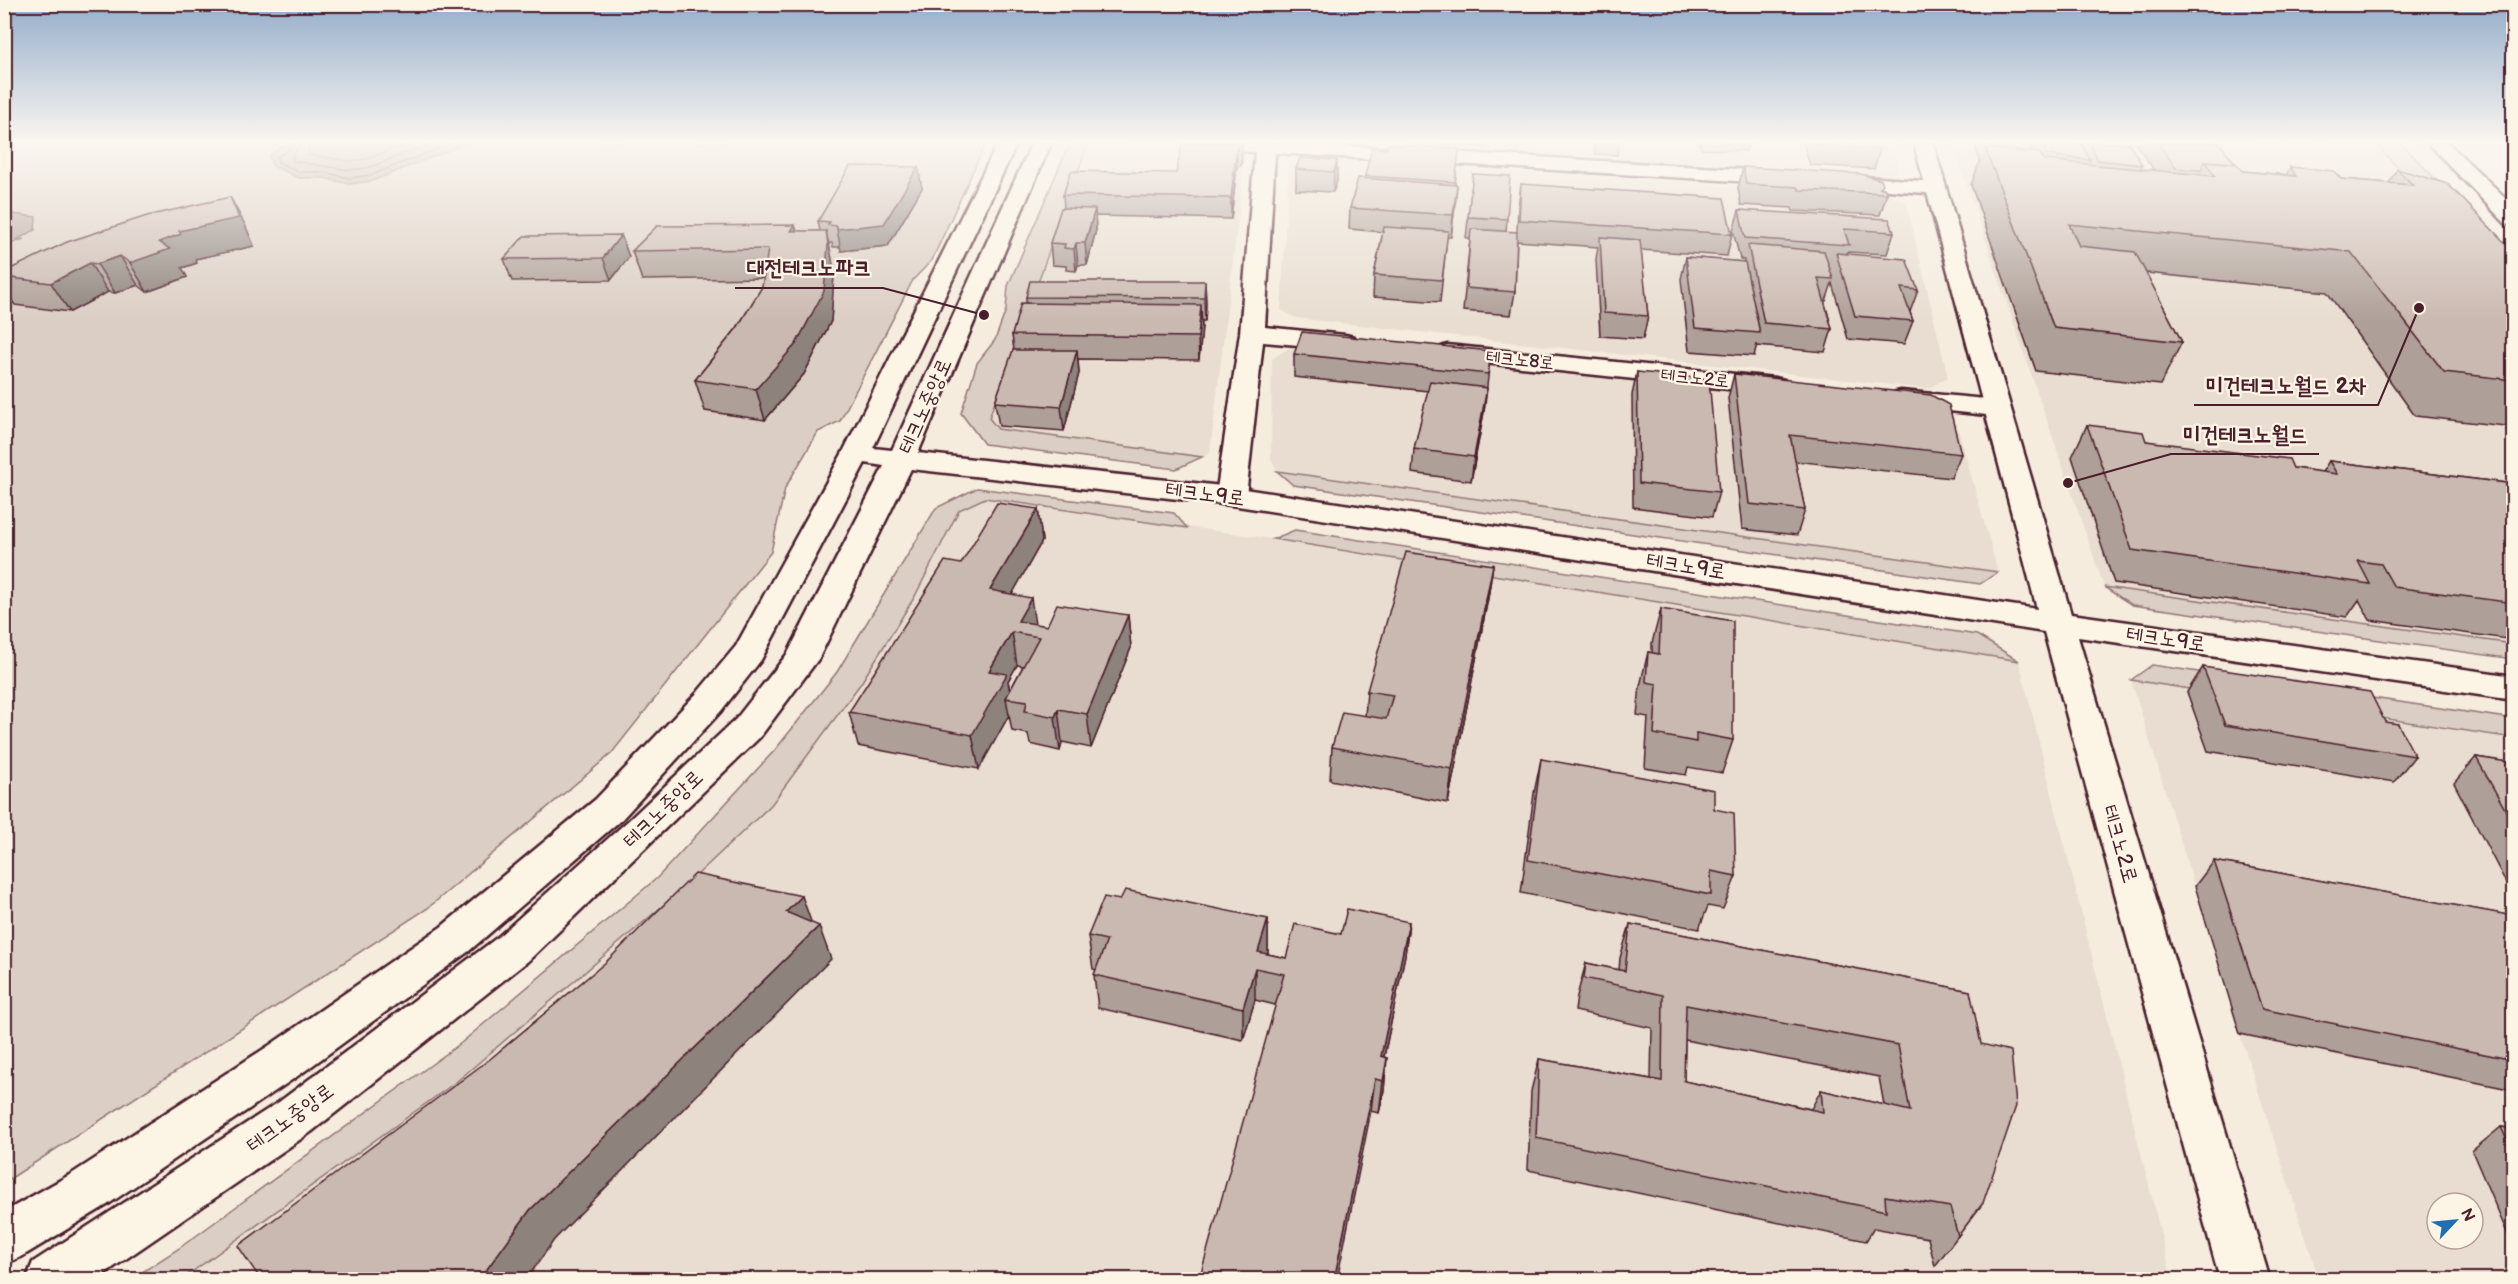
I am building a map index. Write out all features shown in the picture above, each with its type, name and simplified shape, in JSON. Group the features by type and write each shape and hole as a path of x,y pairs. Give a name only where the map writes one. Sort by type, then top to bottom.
{"street":[{"name":"테크노중앙로","path":"4,1240 90,1189 276,1065 446,946 609,809 710,702 748,652 856,454 977,203"},
{"name":"테크노중앙로","path":"51,1280 295,1117 513,949 748,728 802,658 901,460 1015,203"},
{"path":"1231,496 1252,333 1262,203"},
{"name":"테크노2로","path":"1940,203 2056,623 2245,1280"},
{"path":"2498,203 2514,219"},
{"path":"1252,333 1367,345"},
{"name":"테크노8로","path":"1425,350 1610,369"},
{"name":"테크노2로","path":"1610,369 1797,388"},
{"path":"1879,396 1996,408"},
{"name":"테크노9로","path":"856,454 1231,496 2056,623 2514,688"}],"shaded area":[{"path":"5,203 958,203 932,260 913,280 840,421 818,432 785,488 771,552 611,754 428,908 5,1182"},
{"path":"1044,203 1066,203 989,418 998,429 1202,457 1176,469 984,444 961,413 977,363 995,340 1006,310 1008,286"},
{"path":"1066,203 1240,203 1210,453 1202,457 997,429 989,418"},
{"path":"1287,203 1906,203 1948,377 1927,389 1296,318 1281,310"},
{"path":"1973,203 2429,203 2513,295 2513,644 2104,587"},
{"path":"2430,203 2458,203 2513,260 2437,211"},
{"path":"1292,346 1923,409 1957,425 1998,572 1277,470 1271,459 1272,359"},
{"path":"1277,471 1998,572 1980,584 1293,485"},
{"path":"977,488 1174,513 1187,528 985,498 959,510 914,598 861,683 771,805 680,891 456,1082 182,1279 130,1280 178,1249 461,1043 657,878 775,750 837,672 936,508"},
{"path":"985,498 1273,539 2019,661 2172,1279 182,1280 456,1082 680,891 771,805 861,683 914,598 959,510"},
{"path":"1295,530 1977,635 2019,661 1273,539"},
{"path":"2104,587 2513,644 2513,659 2132,605"},
{"path":"2152,665 2513,719 2513,738 2131,680"},
{"path":"2131,680 2513,738 2513,1279 2319,1279 2243,1044"}],"water":[{"path":"5,213 36,217 35,230 16,240 24,239 5,246"}],"building":[{"path":"204,203 233,203 239,218 179,231 181,234 159,242 170,249 130,263 120,256 97,264 90,263 51,283 4,277 4,272 67,242 147,216"},
{"path":"829,203 897,203 884,224 837,229 837,226 828,225 830,222 818,221"},
{"path":"1351,203 1455,203 1453,215 1350,208"},
{"path":"1470,203 1508,203 1507,219 1468,217"},
{"path":"1520,203 1725,203 1732,234 1519,220"},
{"path":"2006,203 2466,203 2514,252 2514,380 2444,372 2351,252 2069,224 2079,246 2135,252 2182,342 2054,328"},
{"path":"1061,208 1095,209 1085,243 1076,243 1074,249 1064,248 1065,244 1050,243"},
{"path":"1739,210 1889,219 1894,232 1844,229 1849,245 1745,238"},
{"path":"795,225 791,231 826,231 828,245 824,291 796,344 756,389 695,380 737,328 762,287 768,249 632,251 657,226"},
{"path":"1384,227 1448,231 1442,280 1374,275"},
{"path":"1471,229 1517,232 1515,292 1466,288"},
{"path":"621,235 603,258 504,259 524,236"},
{"path":"1600,237 1640,240 1648,316 1604,313"},
{"path":"1748,245 1824,251 1833,279 1818,278 1832,329 1764,323"},
{"path":"1836,253 1906,259 1918,290 1901,288 1913,321 1855,316"},
{"path":"1686,257 1745,262 1760,333 1695,328"},
{"path":"1030,281 1205,281 1204,298 1026,297"},
{"path":"1021,303 1201,305 1198,337 1012,335"},
{"path":"1302,332 1491,351 1488,374 1294,354"},
{"path":"1013,350 1077,350 1061,407 995,402"},
{"path":"1637,372 1709,379 1719,492 1639,483"},
{"path":"1734,374 1931,395 1949,405 1961,454 1790,435 1805,510 1749,504"},
{"path":"1430,381 1487,388 1474,457 1414,449"},
{"path":"2087,425 2143,432 2146,441 2289,459 2293,468 2337,474 2329,461 2514,484 2514,603 2394,587 2381,564 2358,561 2370,584 2132,550"},
{"path":"997,503 1038,509 990,590 1031,598 1018,621 1047,626 1057,604 1128,615 1087,714 1058,709 1055,717 1025,711 1027,701 1006,698 1039,637 1012,632 989,671 1007,674 972,735 849,712 945,561 961,564"},
{"path":"1406,552 1493,565 1452,769 1332,747 1342,712 1386,719 1393,695 1367,691"},
{"path":"1661,609 1733,621 1733,740 1696,733 1696,742 1654,734 1657,684 1646,682 1648,652 1659,654"},
{"path":"2203,667 2370,692 2385,722 2398,724 2415,756 2225,725"},
{"path":"2476,757 2514,763 2514,825"},
{"path":"1541,759 1714,790 1714,809 1734,813 1736,876 1711,871 1711,895 1528,860"},
{"path":"2214,861 2514,916 2514,1060 2262,1009"},
{"path":"695,874 802,896 786,912 819,926 530,1210 479,1280 261,1280 238,1246 490,1059 606,962"},
{"path":"1125,890 1268,919 1258,952 1286,958 1295,924 1341,934 1347,909 1409,922 1381,1056 1387,1058 1383,1081 1375,1079 1334,1280 1199,1280 1284,974 1255,968 1243,1008 1094,975 1107,940 1088,936 1104,897 1120,900"},
{"path":"1630,924 1970,991 1981,1044 2011,1051 2016,1106 1983,1203 1958,1236 1950,1207 1885,1196 1886,1211 1536,1138 1539,1059 1662,1081 1663,995 1584,978 1586,963 1625,971","holes":["1686,1005 1898,1045 1910,1111 1821,1090 1823,1112 1684,1081"]},
{"path":"2501,1127 2514,1129 2514,1155"}],"place":[{"name":"미건테크노월드 2차","path":"2419,308"},
{"name":"대전테크노파크","path":"984,315"},
{"name":"미건테크노월드","path":"2068,483"}]}
